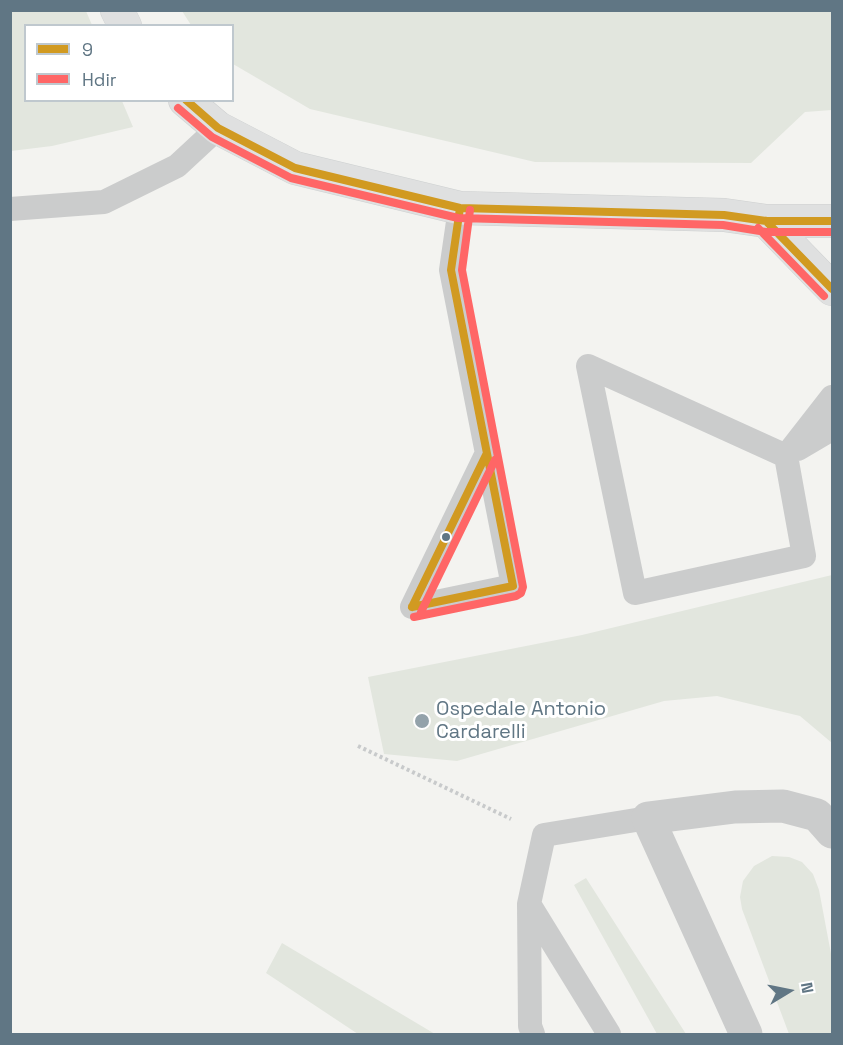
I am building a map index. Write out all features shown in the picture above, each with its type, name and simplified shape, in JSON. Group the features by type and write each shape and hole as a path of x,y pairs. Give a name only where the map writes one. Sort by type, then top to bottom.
{"main road":[{"path":"117,10 124,24"},
{"path":"187,102 218,128 294,168 460,208 724,215 766,221 832,221"},
{"path":"766,221 832,289"}],"street":[{"path":"746,1035 648,818 735,807 783,806 817,815 832,832"}],"lane":[{"path":"10,209 104,202 177,166 218,128"},
{"path":"460,208 451,270 513,586 412,607 486,455"},
{"path":"786,456 588,366 635,593 804,556 786,456 832,397"},
{"path":"786,456 832,429"},
{"path":"533,1035 530,1026 529,904 544,835 648,818"},
{"path":"529,904 609,1035"}],"path":[{"path":"358,746 544,835"}],"shaded area":[{"path":"10,11 86,11 92,24 24,24 24,102 122,102 133,127 52,146 11,151"},
{"path":"182,11 832,11 832,110 805,112 751,163 535,162 310,109 234,65 234,24 190,24"},
{"path":"832,575 832,743 800,716 717,696 664,701 457,761 384,754 368,677 582,635"},
{"path":"772,856 789,857 802,862 813,874 819,890 832,959 832,1034 789,1034 742,909 740,897 743,881 754,866"},
{"path":"586,878 686,1034 657,1034 574,885"},
{"path":"282,943 435,1034 358,1034 266,973"}],"transit line":[{"name":"9","path":"188,102 218,128 295,168 460,208 724,215 766,221 832,221"},
{"name":"Hdir","path":"178,108 212,137 291,178 458,218 723,225 766,232 832,232"},
{"name":"9","path":"412,607 513,586 451,270 460,208"},
{"name":"Hdir","path":"414,617 516,596 521,593 523,587 462,270 470,210"},
{"name":"9","path":"766,221 832,289"},
{"name":"Hdir","path":"758,228 824,296"},
{"name":"9","path":"412,607 486,455"},
{"name":"Hdir","path":"421,612 495,460"}],"place":[{"name":"Ospedale Antonio Cardarelli","path":"422,721"}]}
